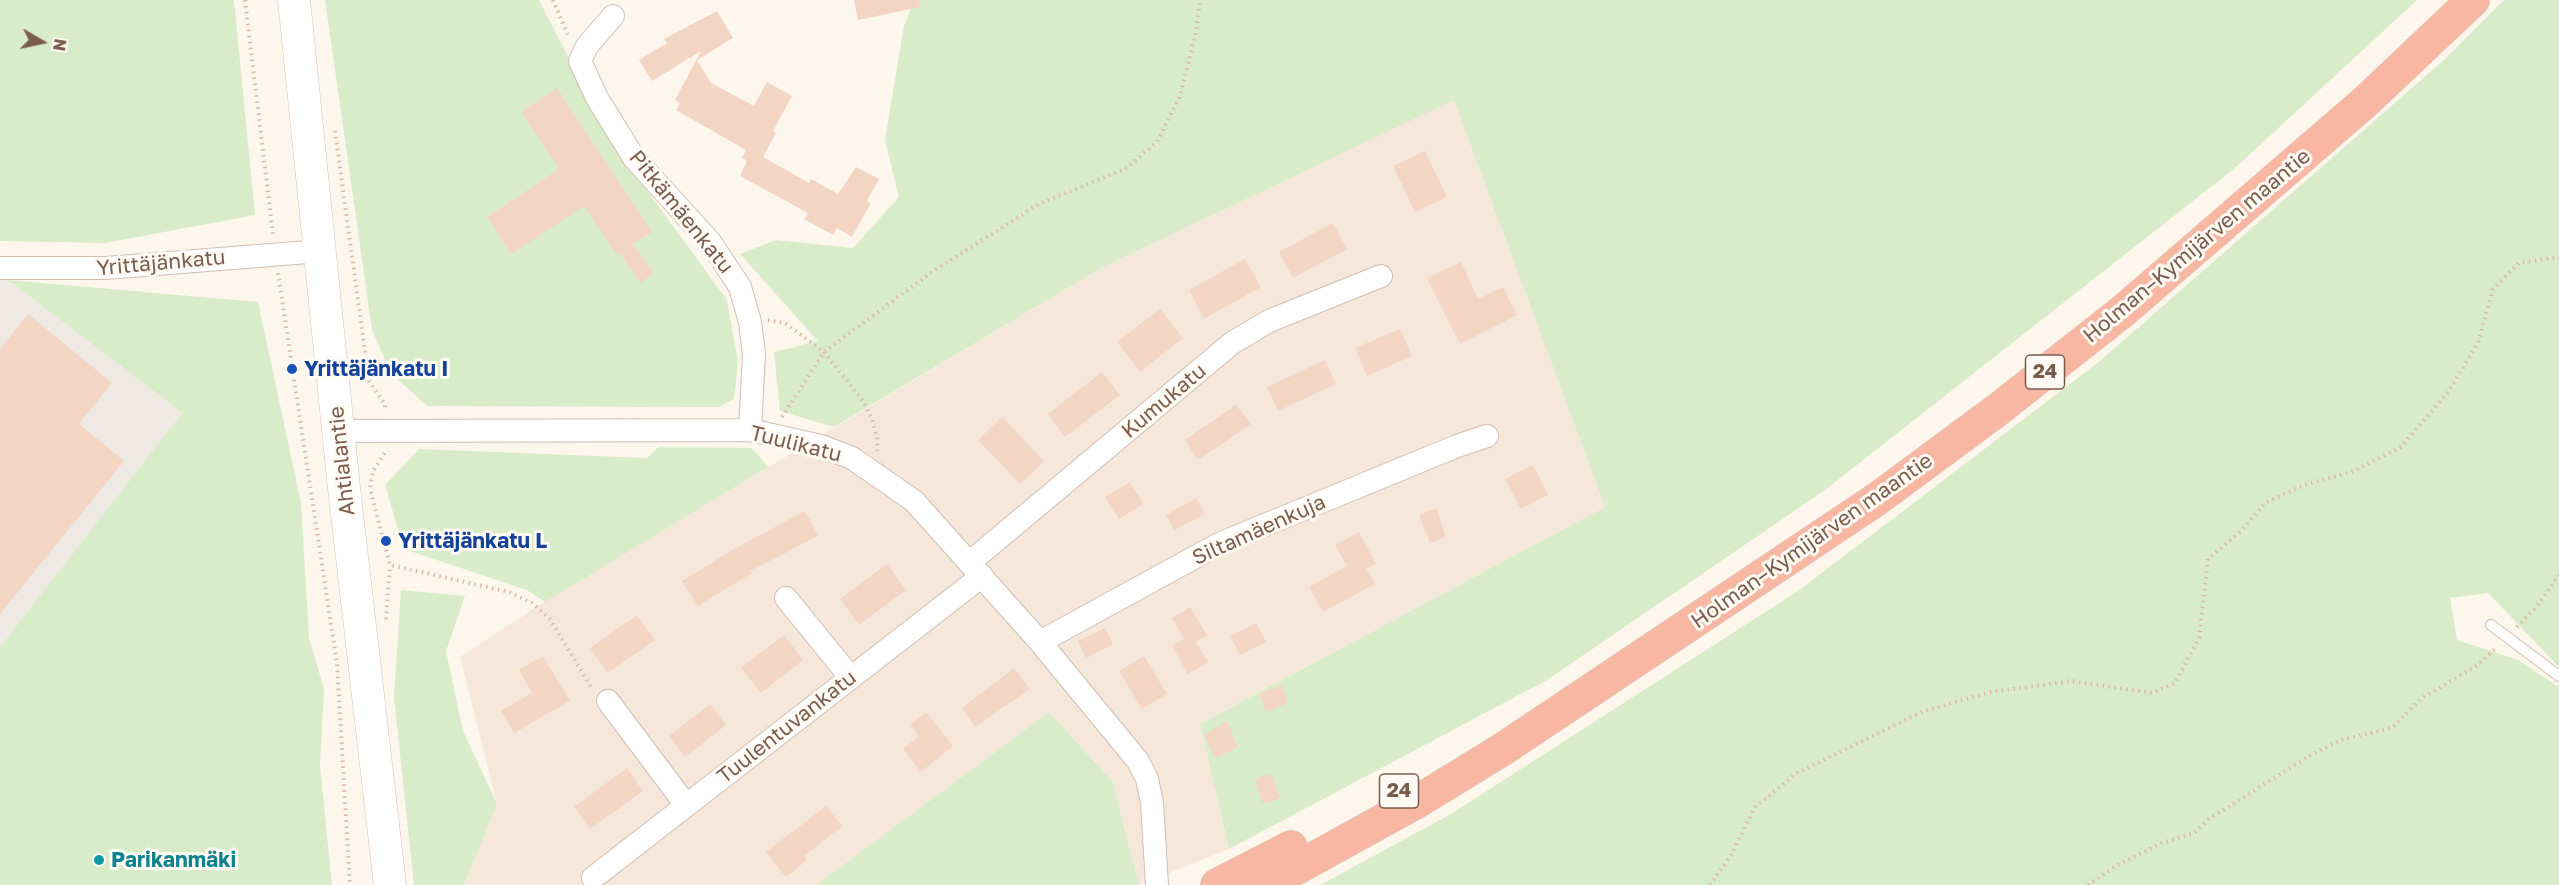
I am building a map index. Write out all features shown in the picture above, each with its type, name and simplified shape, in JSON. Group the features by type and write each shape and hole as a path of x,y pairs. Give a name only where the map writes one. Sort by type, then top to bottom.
{"highway":[{"name":"Holman–Kymijärven maantie","path":"1266,885 1420,801 1503,749 1830,531 1996,411 2123,311 2236,216 2365,102 2473,0"},
{"name":"Holman–Kymijärven maantie","path":"1217,885 1580,696"}],"main road":[{"name":"Ahtialantie","path":"294,0 339,431 357,488 390,885"}],"street":[{"path":"580,61 587,46 613,16"},
{"name":"Pitkämäenkatu","path":"580,61 597,98 634,158 728,265 740,287 750,322 760,432"},
{"name":"Yrittäjänkatu","path":"0,268 106,268 321,251"},
{"name":"Kumukatu","path":"975,570 1232,343 1269,321 1381,276"},
{"name":"Tuulikatu","path":"339,431 760,432 821,446 852,458 914,501 1040,642 1138,761 1147,778 1152,802 1157,885"},
{"name":"Siltamäenkuja","path":"1040,642 1219,544 1457,446 1487,436"},
{"name":"Tuulentuvankatu","path":"592,878 851,678 975,570"},
{"path":"786,598 851,678"},
{"path":"608,701 686,805"}],"lane":[{"path":"2492,625 2559,676"}],"path":[{"path":"245,0 275,253 337,664 350,885"},
{"path":"552,0 580,61"},
{"path":"760,432 825,352 929,274 1029,211 1127,168 1157,142 1180,96 1196,32 1200,0"},
{"path":"311,490 357,488 373,471 387,450 385,404 369,381 334,127"},
{"path":"1710,885 1731,855 1755,807 1797,773 1924,711 1991,692 2071,681 2153,693 2175,683 2199,638 2208,559 2240,532 2265,503 2304,485 2354,471 2401,447 2448,392 2478,343 2493,289 2520,263 2559,256"},
{"path":"750,322 765,319 785,323 825,352 862,401 872,419 878,438 876,473"},
{"path":"357,488 390,566 509,592 532,603 550,619 593,691 608,701"},
{"path":"2088,885 2114,867 2152,848 2194,833 2209,819 2309,756 2344,739 2392,728 2421,699 2479,664 2537,606 2559,575"}],"shaded area":[{"path":"1454,99 1605,507 1200,724 1229,849 1139,885 1113,782 1049,712 816,885 464,885 497,804 460,657 553,596 1103,267"},
{"path":"0,279 8,280 182,413 0,647"}],"green space":[{"path":"0,0 234,0 255,215 105,243 0,241"},
{"path":"325,0 539,0 614,145 727,300 738,362 734,399 719,407 427,406 391,373 372,330"},
{"path":"915,0 2417,0 2235,168 1825,490 1547,680 1229,849 1200,724 1605,507 1454,100 1103,267 834,427 780,411 774,352 818,341 740,254 776,240 853,248 899,197 885,140 904,26"},
{"path":"2504,0 2559,0 2559,667 2488,593 2450,598 2457,640 2518,660 2559,687 2559,885 1320,885 1451,814 1798,591 2100,361 2444,60"},
{"path":"8,280 258,302 301,503 309,638 324,689 320,766 332,885 0,885 0,647 182,413"},
{"path":"658,447 752,448 768,467 545,602 527,590 404,549 385,485 419,449 647,458"},
{"path":"401,590 465,596 446,651 463,731 497,804 464,885 414,885 394,697"},
{"path":"1049,712 1113,782 1139,885 816,885"}],"building":[{"path":"854,0 919,0 920,7 858,20"},
{"path":"717,11 733,38 697,60 711,83 754,106 767,82 792,96 773,131 776,133 763,157 809,183 811,179 838,194 856,167 879,179 867,201 871,203 852,237 837,228 833,235 804,219 808,213 740,176 747,161 742,158 746,150 676,110 680,103 675,100 701,51 652,81 639,60 667,43 664,39"},
{"path":"557,88 652,232 633,244 654,273 640,283 620,253 617,255 584,206 511,254 487,217 559,169 521,112"},
{"path":"1425,151 1447,197 1415,212 1393,166"},
{"path":"1333,223 1347,249 1293,278 1279,252"},
{"path":"1245,259 1261,287 1204,319 1189,290"},
{"path":"1461,262 1478,299 1503,287 1517,315 1460,344 1427,278"},
{"path":"1160,309 1183,338 1140,372 1117,342"},
{"path":"28,314 112,383 79,424 124,461 0,614 0,349"},
{"path":"1400,329 1412,356 1367,376 1355,348"},
{"path":"1325,360 1336,384 1278,411 1267,387"},
{"path":"1102,372 1120,395 1065,437 1048,414"},
{"path":"1236,405 1251,424 1198,460 1185,440"},
{"path":"1002,417 1044,461 1020,484 978,440"},
{"path":"1533,465 1548,495 1521,509 1505,479"},
{"path":"1130,482 1143,504 1119,519 1105,497"},
{"path":"1196,498 1205,514 1174,530 1166,515"},
{"path":"1436,508 1446,537 1430,543 1419,515"},
{"path":"805,511 818,536 750,571 752,573 698,606 682,581 736,548"},
{"path":"1359,532 1376,564 1366,569 1375,584 1323,612 1309,587 1347,566 1335,545"},
{"path":"887,564 906,590 859,625 840,599"},
{"path":"1190,607 1207,635 1196,642 1208,662 1188,674 1172,646 1184,639 1172,618"},
{"path":"637,615 655,640 608,673 590,648"},
{"path":"1256,623 1266,642 1240,655 1230,636"},
{"path":"1105,628 1113,644 1086,658 1078,641"},
{"path":"784,635 803,660 761,693 741,668"},
{"path":"543,656 570,701 514,733 501,711 532,693 519,670"},
{"path":"1144,656 1167,694 1142,709 1119,671"},
{"path":"1014,668 1030,689 975,727 962,708"},
{"path":"1281,685 1288,703 1266,712 1259,694"},
{"path":"710,704 726,725 685,757 669,736"},
{"path":"926,712 953,746 921,772 903,749 919,736 910,725"},
{"path":"1227,721 1238,747 1215,758 1204,735"},
{"path":"627,768 643,791 590,829 574,807"},
{"path":"1271,773 1280,798 1263,804 1255,779"},
{"path":"826,806 842,826 804,856 807,860 786,877 766,852"}],"place":[{"name":"Yrittäjänkatu I","path":"292,369"},
{"name":"Yrittäjänkatu L","path":"386,541"},
{"name":"Parikanmäki","path":"99,860"}]}
